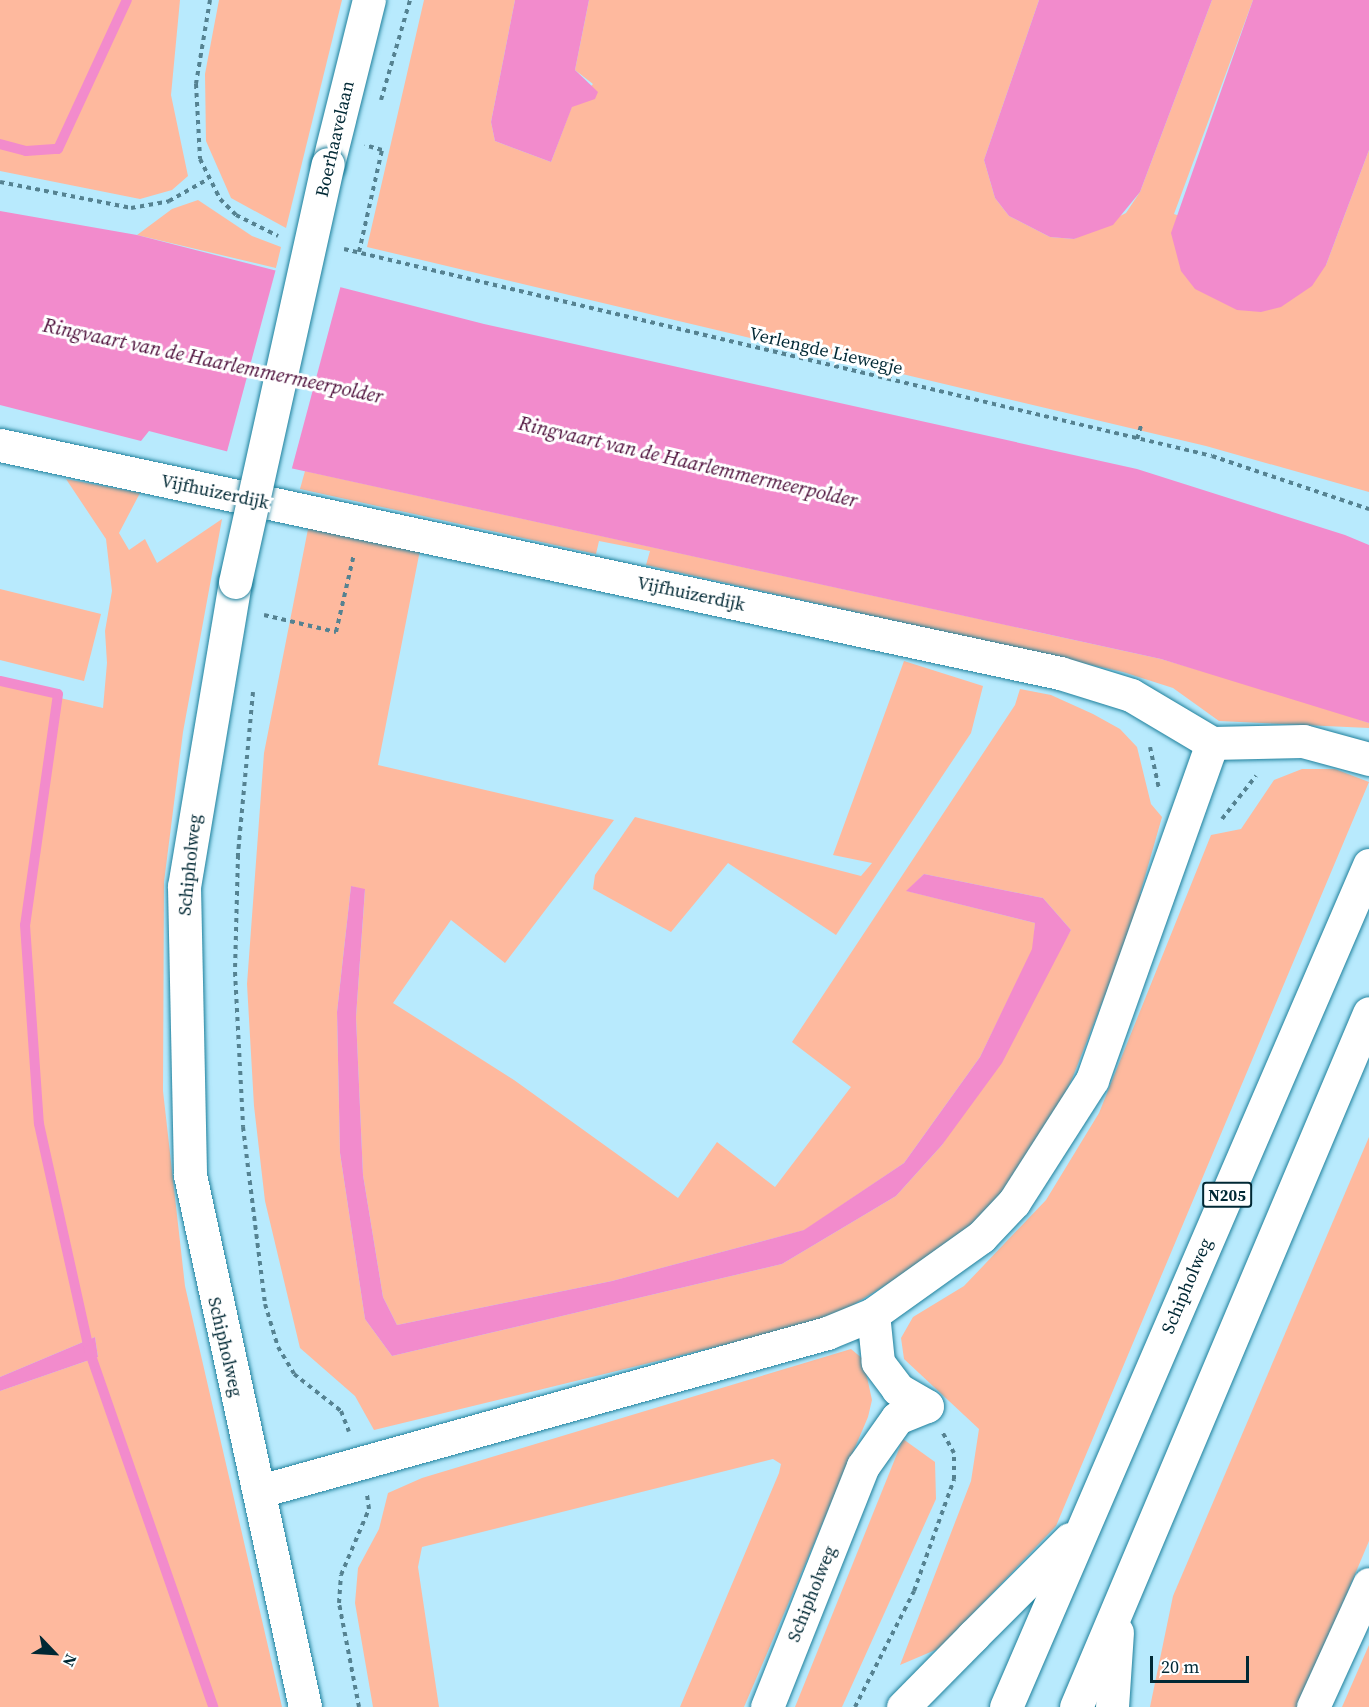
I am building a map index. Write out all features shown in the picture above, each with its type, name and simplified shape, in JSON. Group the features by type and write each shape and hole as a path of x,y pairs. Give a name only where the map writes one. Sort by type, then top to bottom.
{"main road":[{"name":"Boerhaavelaan","path":"303,278 328,164 369,0"},
{"name":"Schipholweg","path":"303,278 235,582 184,886 184,1064 190,1175 216,1310 260,1491 304,1707"},
{"name":"Vijfhuizerdijk","path":"0,445 1060,673 1131,695 1212,743"},
{"path":"260,1491 359,1461 827,1333 873,1314 981,1237 1001,1216 1092,1080 1212,743 1302,741 1369,759"},
{"name":"Schipholweg","path":"1006,1707 1369,865"},
{"path":"1076,1707 1369,1013"},
{"path":"873,1314 878,1362 898,1389 927,1406"},
{"name":"Schipholweg","path":"767,1707 863,1466 897,1418 927,1406"},
{"path":"903,1707 1084,1525"},
{"path":"1313,1707 1369,1584"},
{"path":"1112,1707 1119,1606"}],"path":[{"path":"210,0 196,84 200,159 208,179 236,215 273,235 284,237"},
{"name":"Boerhaavelaan","path":"379,105 410,0"},
{"name":"Boerhaavelaan","path":"358,252 382,150 364,145 368,135"},
{"path":"0,182 131,208 169,201 208,179"},
{"name":"Verlengde Liewegje","path":"337,248 1212,456 1369,508"},
{"path":"1137,439 1141,426"},
{"path":"259,622 260,614 336,632 361,523"},
{"path":"254,683 238,855 235,972 243,1127 265,1304 278,1347 294,1374 341,1411 359,1461 369,1509 341,1575 339,1603 359,1707"},
{"path":"855,1707 914,1591 954,1479 954,1452 927,1406"}],"shaded area":[{"path":"0,0 180,0 171,95 188,176 172,190 140,199 0,171"},
{"path":"219,0 342,0 286,228 231,198 206,141 205,74"},
{"path":"424,0 515,0 491,122 495,141 551,162 572,106 593,84 575,70 589,0 1039,0 984,160 995,198 1009,216 1050,237 1074,239 1126,213 1140,192 1212,0 1253,0 1174,214 1326,265 1369,150 1369,492 1206,446 367,247"},
{"path":"198,200 252,236 281,247 276,268 137,235 172,209"},
{"path":"305,471 1161,659 1299,699 1369,723 1369,728 1219,721 1173,688 1123,672 646,565 650,551 599,541 596,554 300,489"},
{"path":"66,479 140,493 119,533 129,550 145,539 157,563 222,519 183,732 164,882 163,1091 185,1286 282,1707 0,1707 0,1391 98,1357 95,1337 0,1377 0,684 103,708 107,663 105,631 112,591 106,539"},
{"path":"309,524 420,550 378,765 614,820 505,963 451,920 393,1003 514,1080 678,1198 717,1142 775,1187 851,1087 792,1042 1015,705 1020,689 1051,695 1120,729 1137,747 1151,804 1162,817 1140,894 1144,896 1072,1079 1049,1125 1011,1182 956,1242 830,1319 374,1430 355,1396 300,1348 265,1201 254,1106 247,984 264,753","holes":["924,874 1043,898 1071,930 942,1145 896,1196 782,1264 392,1356 365,1319 340,1153 337,1012 351,886 365,890 356,1017 363,1175 383,1297 397,1325 612,1281 805,1230 904,1163 980,1057 1033,949 1035,923 907,891"]},
{"path":"0,589 101,614 84,681 0,660"},
{"path":"904,661 983,686 971,733 836,935 728,863 671,932 593,889 595,875 635,817 861,876 872,863 833,855"},
{"path":"1302,769 1335,769 1369,782 1056,1526 940,1648 900,1665 971,1481 979,1429 904,1359 901,1338 913,1317 964,1286 1046,1200 1099,1113 1211,835 1241,829 1274,780"},
{"path":"1369,1137 1369,1541 1299,1707 1150,1707 1173,1596"},
{"path":"851,1349 863,1359 872,1400 868,1417 744,1707 680,1707 779,1473 781,1464 773,1459 422,1547 418,1567 439,1707 373,1707 355,1603 358,1568 379,1529 388,1493 422,1478"},
{"path":"903,1439 935,1462 936,1499 842,1707 795,1707"},
{"path":"1369,1645 1369,1707 1342,1707"}],"water":[{"path":"515,0 589,0 575,70 598,92 595,99 572,107 551,162 495,141 491,122"},
{"path":"1039,0 1212,0 1140,192 1113,225 1074,239 1050,237 1009,216 995,198 984,160"},
{"path":"1253,0 1369,0 1369,150 1326,265 1312,286 1281,307 1261,312 1237,310 1195,289 1181,271 1171,233"},
{"name":"Ringvaart van de Haarlemmermeerpolder","path":"0,211 137,235 484,324 1137,469 1345,535 1369,545 1369,723 1161,659 290,468 149,431 141,441 0,405"},
{"path":"924,874 1043,898 1071,930 1002,1063 942,1145 896,1196 782,1264 392,1356 365,1319 340,1153 337,1012 351,886 365,889 356,1017 363,1175 383,1297 397,1325 612,1281 804,1230 904,1163 980,1057 1032,949 1035,923 906,891"},
{"path":"95,1337 98,1357 0,1391 0,1377"}],"pier":[{"path":"277,265 342,282 291,473 226,455"}],"waterway":[{"path":"0,144 26,151 58,149 127,0"},
{"path":"0,681 58,694 25,925 39,1124 89,1350 213,1707"}]}
